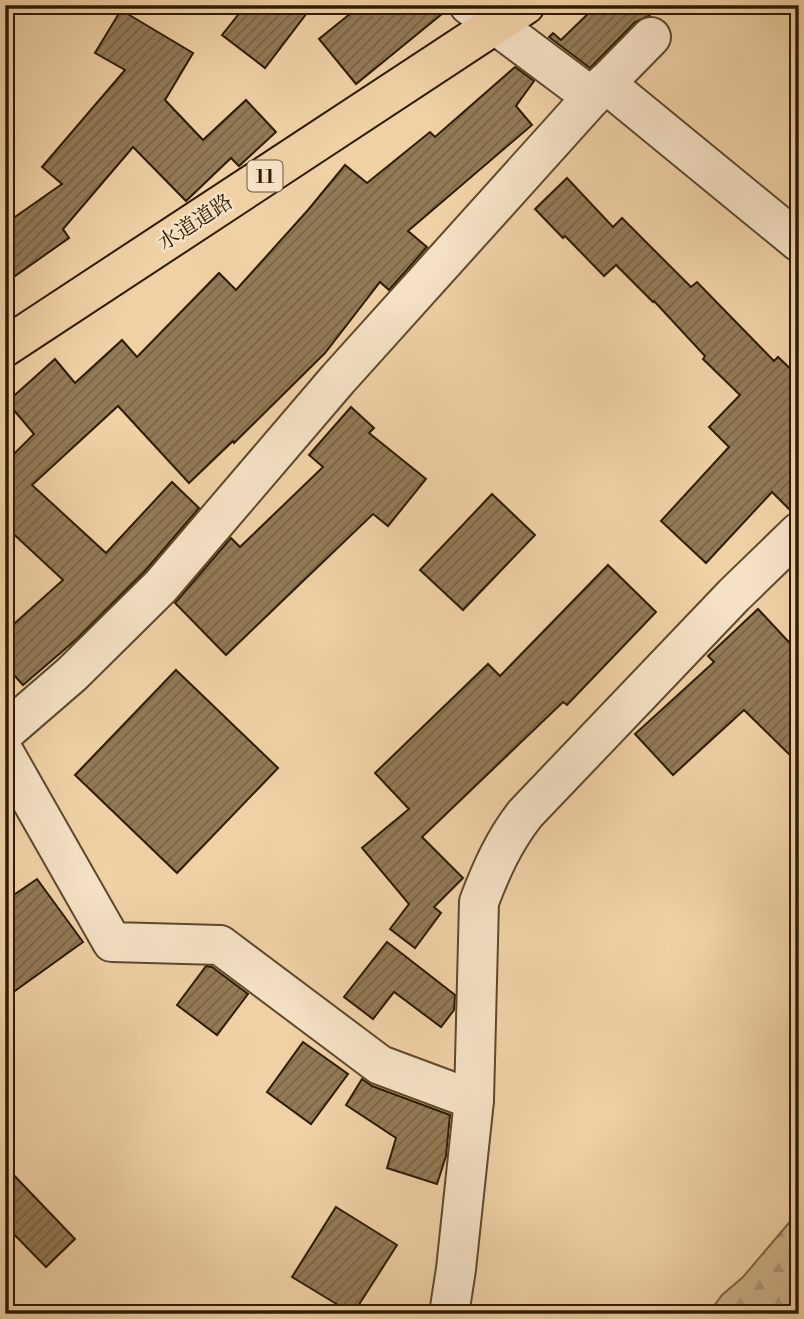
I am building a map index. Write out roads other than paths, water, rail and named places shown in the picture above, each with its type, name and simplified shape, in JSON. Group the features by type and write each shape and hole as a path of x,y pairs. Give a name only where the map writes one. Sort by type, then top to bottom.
{"main road":[{"name":"水道道路","path":"5,347 496,12"}],"street":[{"path":"496,12 799,242"},
{"path":"5,732 72,674 161,586 338,379 598,90 651,37"},
{"path":"449,1314 474,1100 479,902 488,877 509,835 525,814 734,595 799,531"},
{"path":"5,754 112,942 220,945 380,1065 474,1100"}]}
